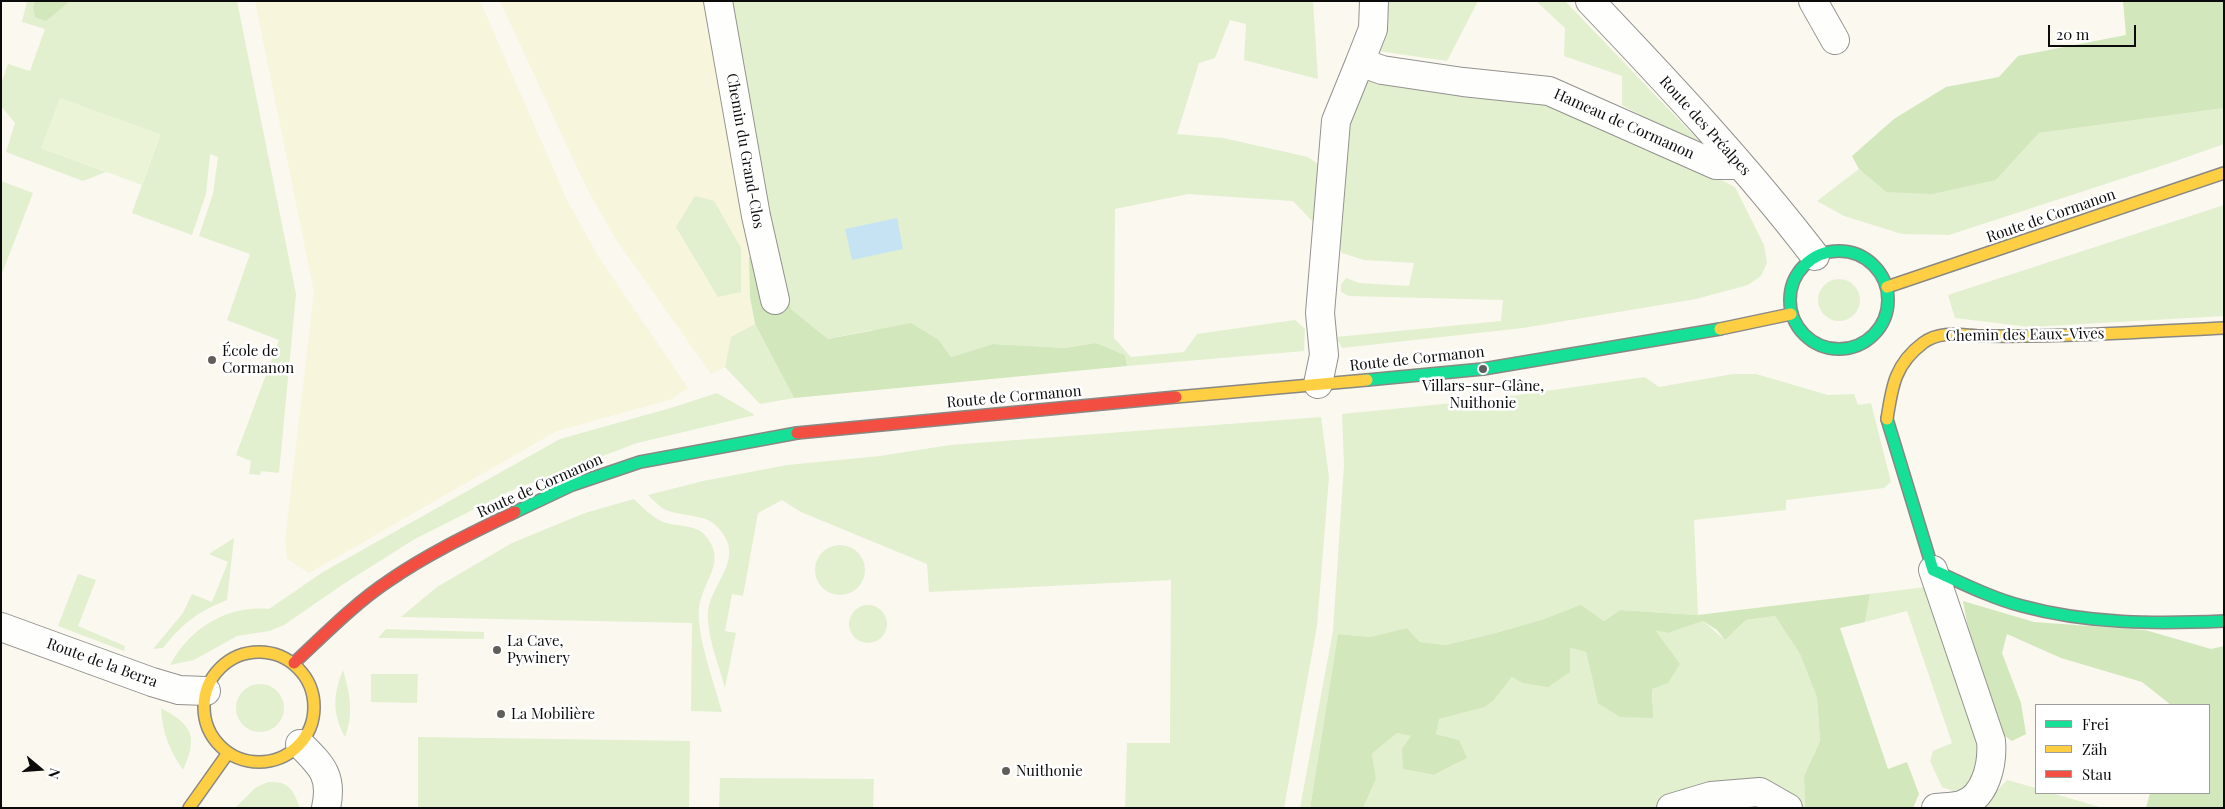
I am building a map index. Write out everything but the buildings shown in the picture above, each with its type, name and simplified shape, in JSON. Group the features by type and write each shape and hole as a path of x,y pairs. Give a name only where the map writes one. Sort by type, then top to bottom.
{"main road":[{"name":"Route de Cormanon","path":"1887,287 2224,173"},
{"path":"1835,250 1855,252 1875,266 1887,287 1888,307 1883,324 1869,340 1853,348 1840,350 1823,347 1808,339 1796,326 1791,314 1790,297 1795,276 1815,256 1835,250"},
{"name":"Route de Cormanon","path":"294,663 337,623 389,580 457,540 572,486 640,462 781,434 1483,369 1744,325 1791,314"},
{"name":"Chemin des Eaux-Vives","path":"1933,570 1887,422 1893,381 1906,360 1924,342 1945,333 1975,336 2053,337 2224,328"},
{"path":"1933,570 2032,609 2091,619 2181,623 2224,621"},
{"path":"256,651 277,654 294,663 305,675 313,693 315,709 311,728 300,744 291,752 263,762 246,761 228,753 213,738 205,720 203,706 206,691 217,670 237,655 256,651"},
{"path":"189,808 228,753"}],"street":[{"name":"Chemin du Grand-Clos","path":"718,1 756,216 775,300"},
{"path":"1318,384 1324,355 1320,313 1336,121 1373,28 1374,1"},
{"name":"Route des Préalpes","path":"1590,1 1674,90 1785,217 1815,256"},
{"path":"1813,1 1835,40"},
{"name":"Hameau de Cormanon","path":"1360,62 1391,71 1462,82 1549,91 1716,165 1740,165"},
{"name":"Chemin des Eaux-Vives","path":"1933,570 1991,741 1992,756 1986,778 1974,798 1961,805 1936,808"},
{"name":"Route de la Berra","path":"1,627 152,682 179,690 206,691"},
{"path":"300,744 320,764 330,789 326,808"},
{"path":"1671,808 1711,796 1760,792 1788,808"}],"shaded area":[{"path":"255,1 480,1 567,200 598,256 688,388 672,399 557,431 309,573 287,559 285,540 314,292"},
{"path":"500,1 712,1 759,252 749,257 750,297 755,324 731,338 725,367 711,374 617,241 586,187"}],"green space":[{"path":"27,1 237,1 296,294 279,473 261,471 260,475 249,474 251,461 236,455 279,340 227,320 250,254 199,236 213,194 218,157 210,154 206,194 192,235 132,213 160,135 41,148 106,172 83,181 6,152 15,123 1,106 1,84 8,64 30,71 45,29 22,22"},
{"path":"35,1 70,1 46,21 35,17 33,7"},
{"path":"724,1 1313,1 1318,79 1244,60 1246,24 1230,20 1215,58 1199,63 1177,134 1223,138 1308,157 1318,164 1313,222 1293,201 1188,194 1115,209 1114,338 1131,357 1184,352 1197,334 1295,320 1305,329 1304,351 1127,366 1125,355 1096,343 1065,348 993,344 951,357 939,340 871,330 828,339 791,309 777,242 736,79"},
{"path":"1381,1 1478,1 1447,61 1379,51"},
{"path":"1536,1 1565,1 1701,143 1698,147 1622,105 1622,76 1564,56 1565,28"},
{"path":"2123,1 2224,1 2224,108 2039,133 1996,180 1932,194 1886,192 1859,169 1852,156 1894,119 1946,87 1999,77 2018,56 2126,35"},
{"path":"1373,78 1542,96 1608,121 1735,187 1764,245 1767,263 1761,276 1748,285 1696,299 1523,328 1342,348 1336,337 1501,321 1503,300 1349,296 1341,292 1341,284 1346,278 1359,283 1409,286 1414,263 1364,260 1342,253 1335,240 1344,139 1366,81"},
{"path":"60,98 160,134 142,185 41,148"},
{"path":"2224,108 2224,144 1949,235 1902,234 1844,216 1817,201 1859,169 1886,192 1996,180 2039,133"},
{"path":"1,181 33,193 1,276"},
{"path":"695,196 714,201 741,248 741,292 718,297 676,227"},
{"path":"2224,205 2224,316 2030,327 1955,318 1948,295"},
{"path":"777,242 791,309 828,339 911,323 939,340 951,357 993,344 1065,348 1096,343 1125,355 1127,366 794,398 755,324 750,297 749,257"},
{"path":"1839,279 1854,285 1860,300 1854,315 1839,321 1824,315 1818,300 1824,285"},
{"path":"755,324 794,398 760,404 725,367 731,337"},
{"path":"1733,374 1756,374 1828,395 1854,394 1858,405 1871,403 1891,482 1884,488 1786,500 1786,510 1694,520 1698,615 1620,610 1604,621 1581,606 1541,620 1445,645 1420,642 1407,628 1370,637 1338,634 1310,808 1300,808 1333,631 1344,465 1342,414 1483,400 1645,377 1659,387"},
{"path":"717,393 755,415 637,443 510,491 413,540 284,625 269,631 237,636 194,660 170,665 188,640 211,622 224,615 239,611 269,609 323,572 560,439"},
{"path":"1321,417 1329,477 1317,626 1284,808 1125,808 1127,743 1170,743 1171,580 929,592 927,564 801,512 782,500 758,513 743,596 732,594 725,631 736,633 725,688 711,641 708,613 715,590 726,568 729,546 724,535 713,523 702,518 667,511 648,495 703,481 787,465 880,456 950,445"},
{"path":"634,499 650,514 661,521 700,531 711,544 714,562 701,598 699,619 703,646 722,712 691,711 692,623 401,617 437,587 512,543 585,513"},
{"path":"234,538 227,600 191,619 163,648 153,649 183,613 192,594 212,602 228,562 209,554"},
{"path":"835,545 845,545 858,552 865,565 865,575 858,588 845,595 835,595 826,591 819,584 815,575 815,565 819,556 826,549"},
{"path":"78,574 96,580 78,626 125,646 124,651 58,626"},
{"path":"1925,587 1977,738 1978,766 1963,790 1953,791 1942,787 1930,761 1933,751 1952,743 1907,611 1865,622 1870,594"},
{"path":"1870,594 1865,622 1840,628 1888,769 1907,762 1919,794 1913,808 1805,808 1804,776 1820,741 1817,698 1800,654 1775,616 1746,620 1725,640 1717,630 1703,621 1668,633 1655,630 1680,664 1668,683 1652,689 1653,718 1620,717 1598,703 1586,652 1570,648 1570,672 1548,687 1523,683 1512,677 1494,700 1485,707 1439,719 1436,734 1459,740 1467,758 1434,775 1403,769 1402,749 1411,736 1397,733 1372,754 1376,779 1363,808 1310,808 1338,634 1370,637 1407,628 1420,642 1445,645 1541,620 1581,605 1604,621 1620,610 1698,615"},
{"path":"1963,601 2034,622 2145,630 2211,649 2224,646 2224,808 2146,808 2150,794 2210,794 2210,704 2170,704 2142,682 2061,658 2007,634 2002,653 2021,703 2026,734 2012,741 1999,732 1971,645"},
{"path":"868,605 882,610 887,624 882,638 868,643 854,638 849,624 854,610"},
{"path":"1775,616 1800,654 1817,698 1820,741 1804,776 1805,808 1363,808 1376,779 1372,754 1397,733 1412,736 1403,769 1434,775 1458,763 1459,740 1436,734 1438,719 1485,707 1494,700 1512,677 1570,648 1586,652 1597,698 1653,703 1652,689 1672,655 1654,629 1668,633 1703,621 1725,640 1746,620"},
{"path":"386,629 484,632 484,639 378,638"},
{"path":"343,670 350,704 348,729 345,737 338,720 335,704 337,688"},
{"path":"371,674 418,674 417,703 371,702"},
{"path":"255,684 265,684 274,688 280,694 284,708 280,722 274,728 265,732 255,732 246,728 240,722 236,713 236,703 240,694 246,688"},
{"path":"161,708 180,720 190,733 190,749 183,770 174,756 168,741 163,725"},
{"path":"418,737 690,741 689,808 418,808"},
{"path":"720,778 874,779 873,808 719,808"},
{"path":"2007,780 2035,788 2035,794 2055,794 2103,808 1981,808"},
{"path":"268,782 286,785 292,791 300,808 235,808 255,788"}],"water":[{"path":"897,218 903,249 852,260 845,229"}],"traffic: fast":[{"path":"1839,251 1858,254 1874,265 1885,281 1888,300 1885,319 1874,335 1858,346 1839,349 1820,346 1804,335 1793,319 1790,300 1793,281 1804,265 1820,254 1839,251"},
{"path":"1367,380 1483,369 1720,329"},
{"path":"1887,419 1933,570 1999,599 2047,612 2122,621 2224,621"},
{"path":"515,512 572,485 640,462 797,433"}],"traffic: slow":[{"path":"1887,287 2224,173"},
{"path":"1720,329 1791,314"},
{"path":"1887,419 1896,376 1906,359 1923,343 1938,336 1953,334 1985,336 2075,335 2224,328"},
{"path":"1176,397 1367,380"},
{"path":"259,652 280,656 298,668 310,686 314,707 310,728 298,746 280,758 259,762 238,758 220,746 208,728 204,707 208,686 220,668 238,656 259,652"},
{"path":"189,808 228,753"}],"traffic: jam":[{"path":"797,433 1176,397"},
{"path":"294,663 352,609 390,580 435,552 515,512"}],"place":[{"name":"École de Cormanon","path":"212,360"},
{"name":"Villars-sur-Glâne, Nuithonie","path":"1483,369"},
{"name":"La Cave, Pywinery","path":"497,650"},
{"name":"La Mobilière","path":"501,714"},
{"name":"Nuithonie","path":"1006,771"}]}
